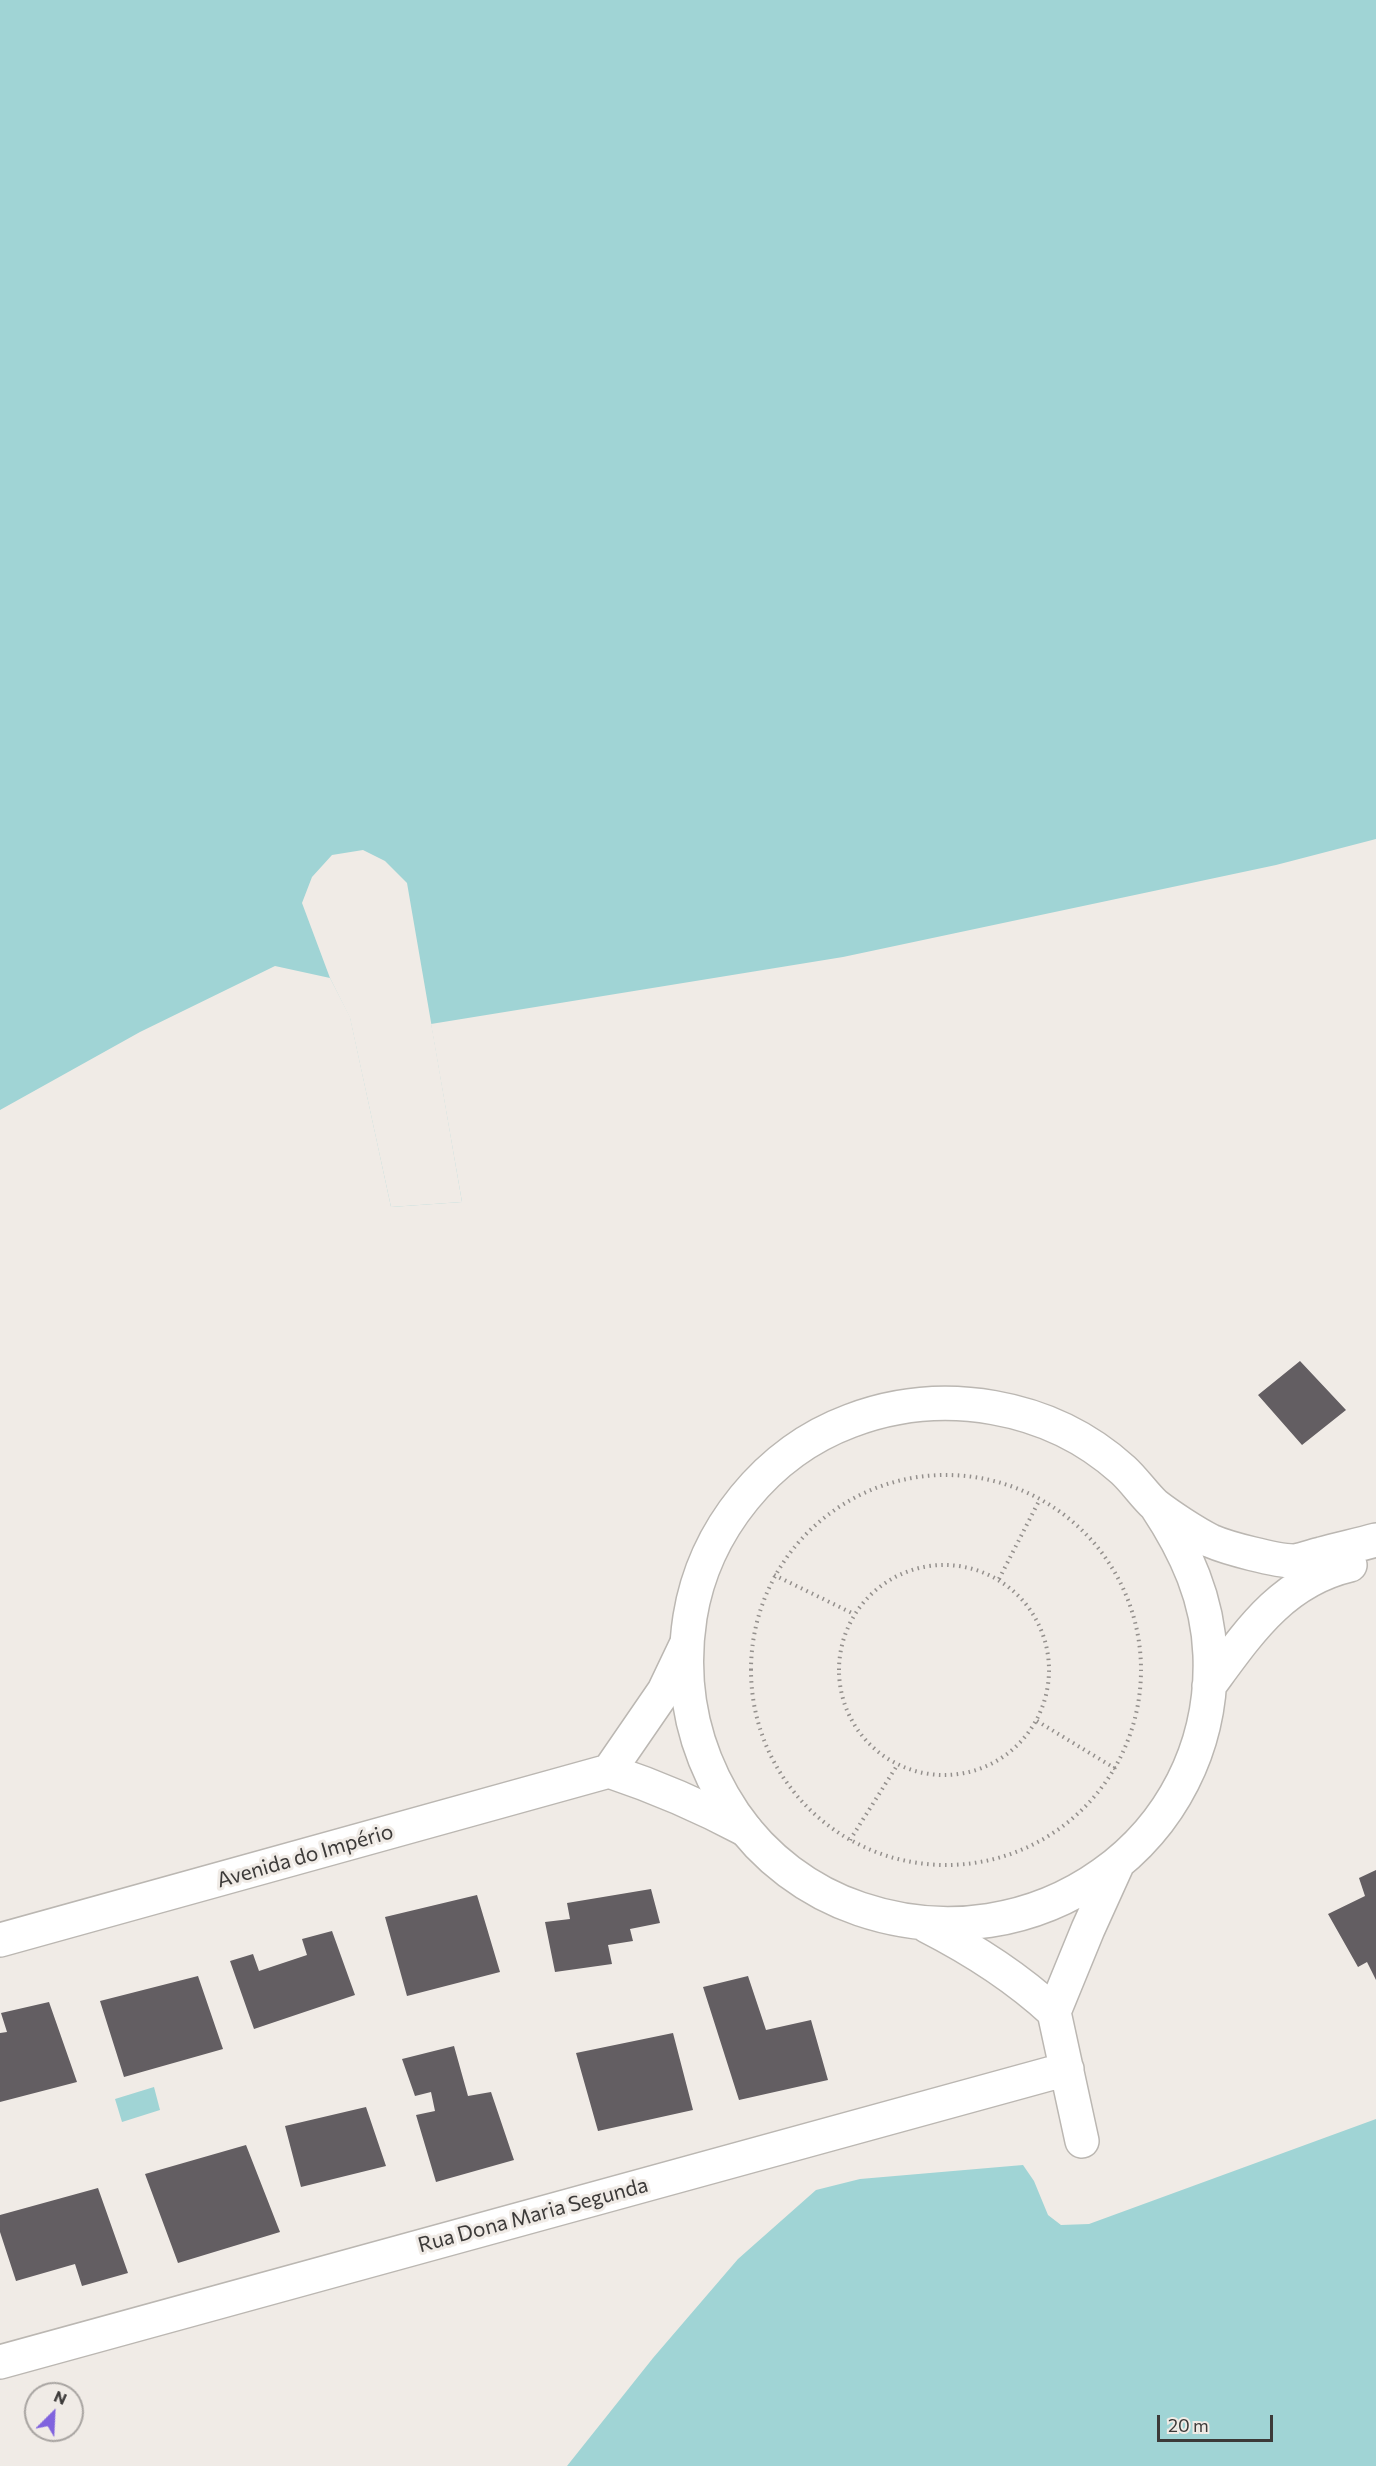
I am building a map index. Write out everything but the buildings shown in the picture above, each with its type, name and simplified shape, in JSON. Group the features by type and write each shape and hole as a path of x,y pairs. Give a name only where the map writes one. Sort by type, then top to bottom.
{"street":[{"path":"943,1402 992,1406 1039,1419 1083,1440 1123,1470 1156,1506 1184,1552 1199,1591 1207,1622 1210,1654 1209,1686 1203,1726 1190,1765 1171,1801 1147,1834 1118,1863 1084,1887 1047,1906 986,1922 923,1924 883,1917 844,1903 807,1884 774,1860 746,1830 718,1789 698,1744 687,1697 685,1647 693,1599 708,1553 733,1511 765,1474 804,1444 847,1421 894,1407 943,1402"},
{"path":"1156,1506 1211,1541 1264,1556 1294,1561 1376,1540"},
{"path":"1209,1686 1263,1615 1293,1589 1331,1569 1376,1559"},
{"path":"685,1647 664,1691 609,1771 656,1787 746,1830"},
{"name":"Avenida do Império","path":"0,1940 609,1771"},
{"path":"1054,2012 1118,1863"},
{"path":"923,1924 991,1961 1029,1989 1054,2012 1082,2141"},
{"name":"Rua Dona Maria Segunda","path":"0,2362 1067,2069"}],"path":[{"path":"921,1476 982,1478 1040,1499 1090,1537 1124,1588 1142,1648 1138,1711 1116,1769 1078,1816 1027,1849 968,1865 907,1862 850,1840 802,1802 768,1752 751,1693 753,1632 774,1575 811,1527 862,1493 921,1476"},
{"path":"999,1579 1040,1499"},
{"path":"946,1564 973,1569 999,1579 1023,1600 1041,1627 1050,1659 1048,1691 1037,1721 1018,1746 992,1765 961,1774 928,1774 898,1764 874,1748 855,1725 843,1698 838,1669 842,1641 854,1614 872,1593 894,1577 919,1568 946,1564"},
{"path":"774,1575 854,1614"},
{"path":"1037,1721 1116,1769"},
{"path":"850,1840 898,1764"}],"water":[{"path":"0,0 1376,0 1376,839 1276,865 843,957 431,1024 462,1202 391,1207 350,1017 330,978 275,966 140,1032 0,1110"},
{"path":"154,2087 160,2110 122,2122 115,2099"},
{"path":"1376,2119 1376,2466 567,2466 653,2358 738,2259 816,2190 860,2179 1023,2165 1034,2181 1048,2215 1061,2225 1089,2224"}],"pier":[{"path":"363,850 385,861 407,883 462,1202 391,1207 350,1018 330,978 302,903 312,877 332,855"}]}
